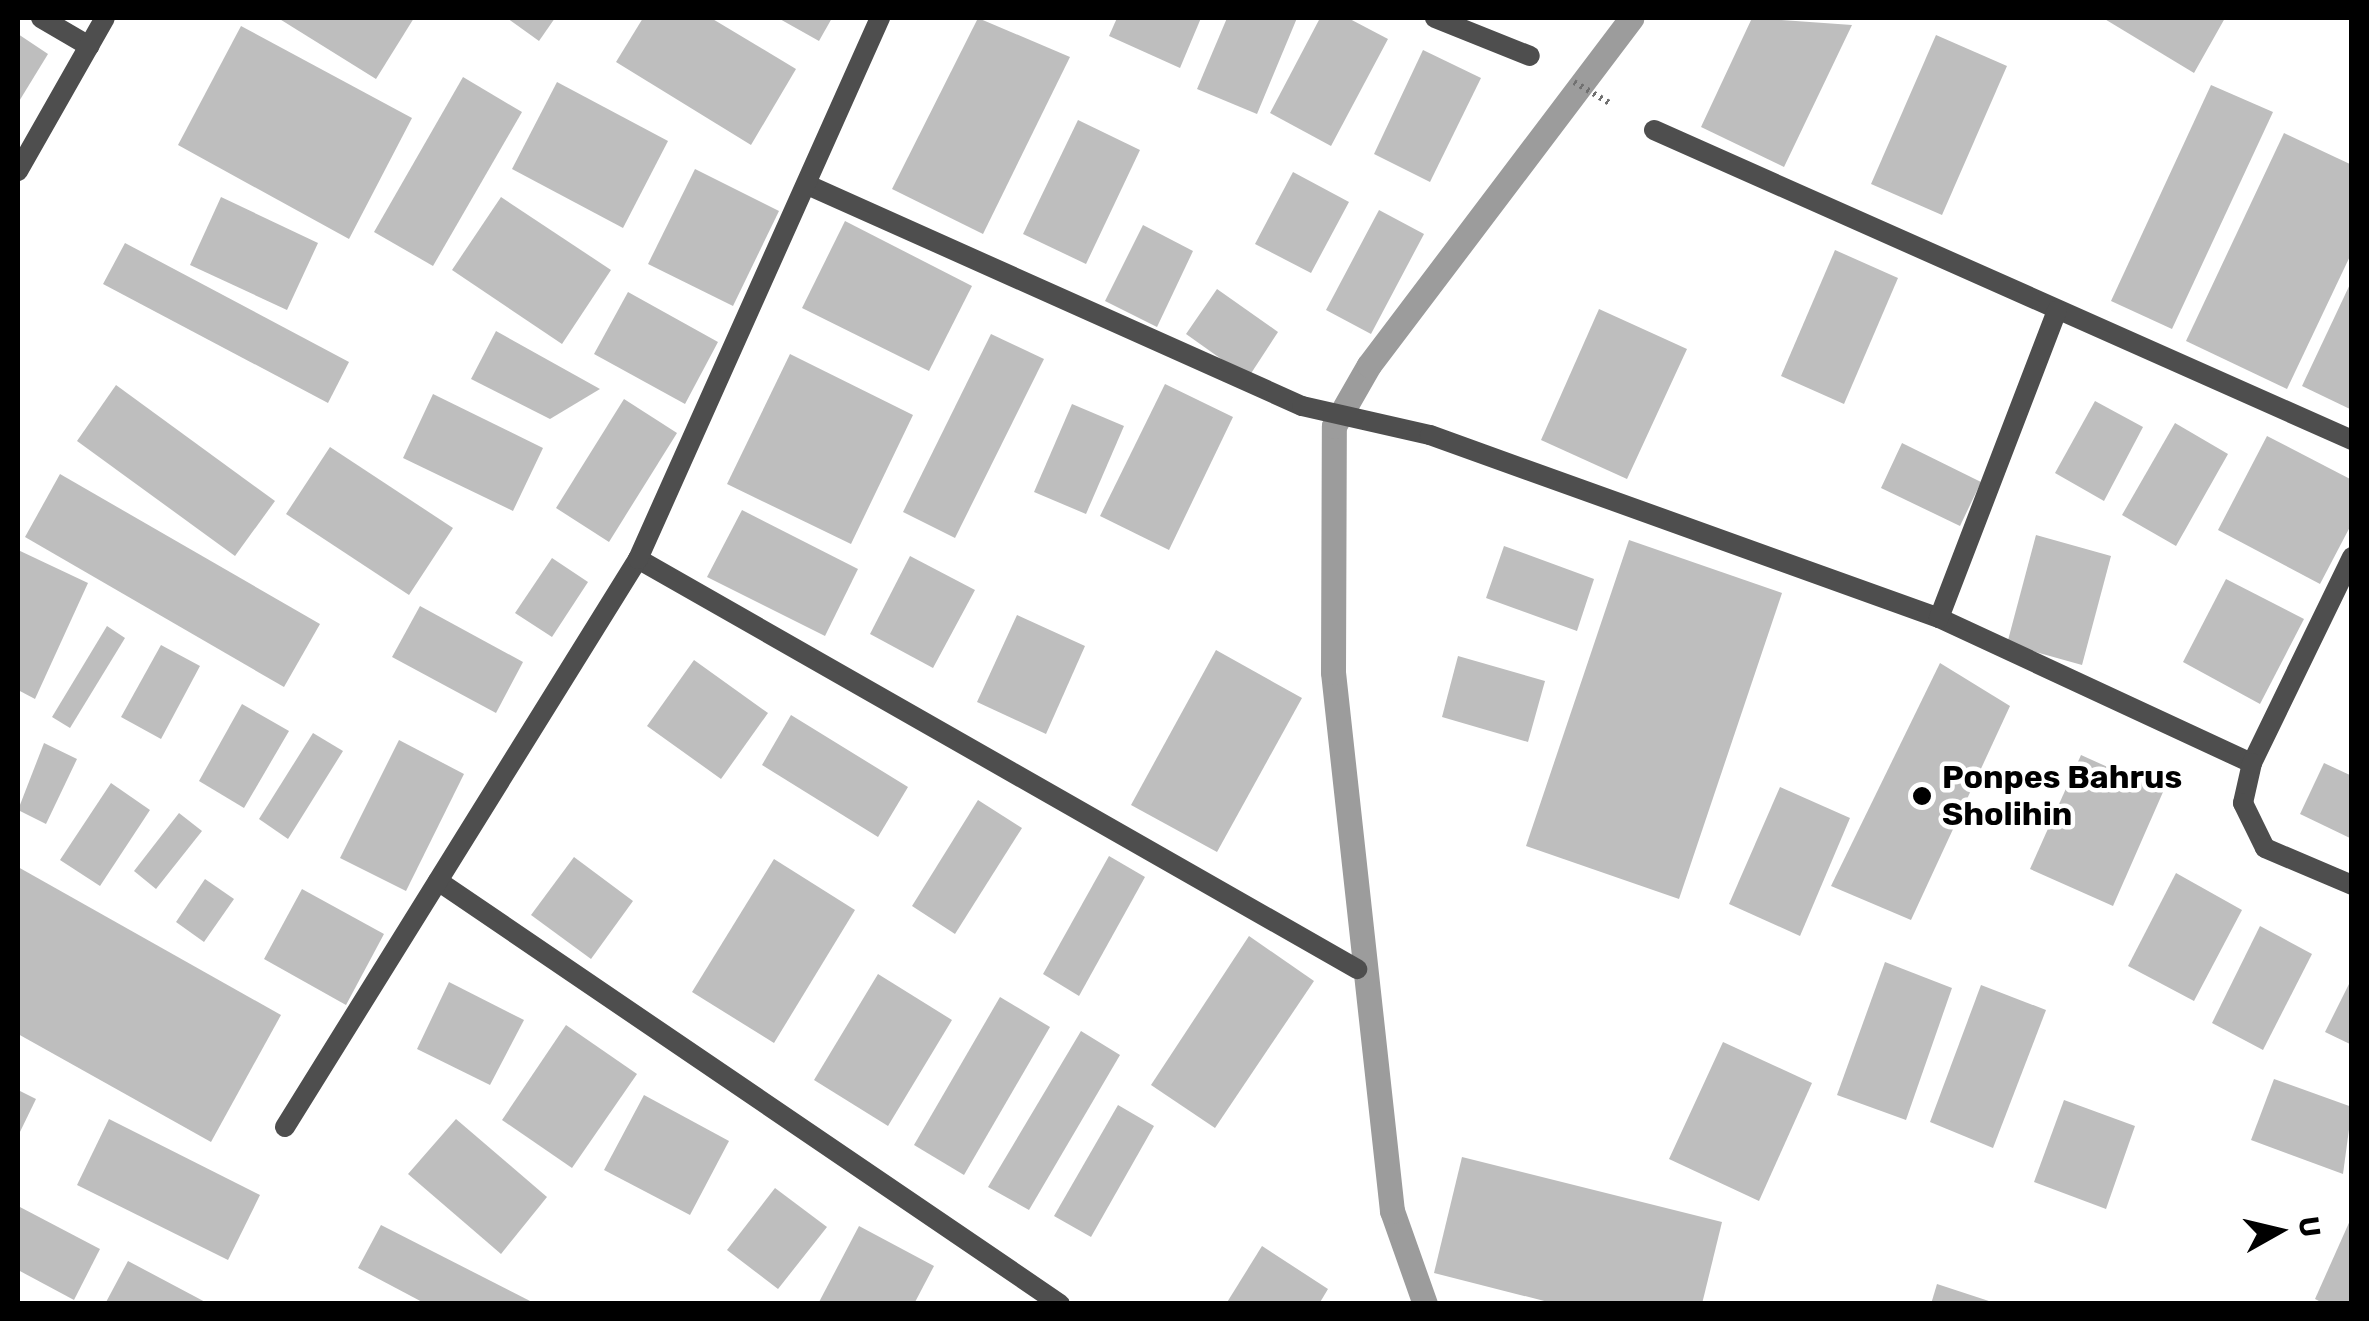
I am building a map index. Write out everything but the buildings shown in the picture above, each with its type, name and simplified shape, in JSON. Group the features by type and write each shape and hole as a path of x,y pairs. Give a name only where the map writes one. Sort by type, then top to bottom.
{"street":[{"path":"40,18 89,46"},
{"path":"18,171 105,18"},
{"path":"285,1126 638,559 810,186 880,18"},
{"path":"1435,18 1530,56"},
{"path":"1654,130 2352,440"},
{"path":"810,186 1302,406 1430,435 1939,618 2252,763"},
{"path":"1939,618 2057,311"},
{"path":"2352,557 2252,763 2242,803 2266,848 2352,885"},
{"path":"638,559 1356,969"},
{"path":"438,881 1060,1304"}],"path":[{"path":"1530,56 1654,130"}],"waterway":[{"path":"1425,1304 1392,1211 1333,672 1334,426 1369,365 1631,18"}],"place":[{"name":"Ponpes Bahrus Sholihin","path":"1922,796"}]}
